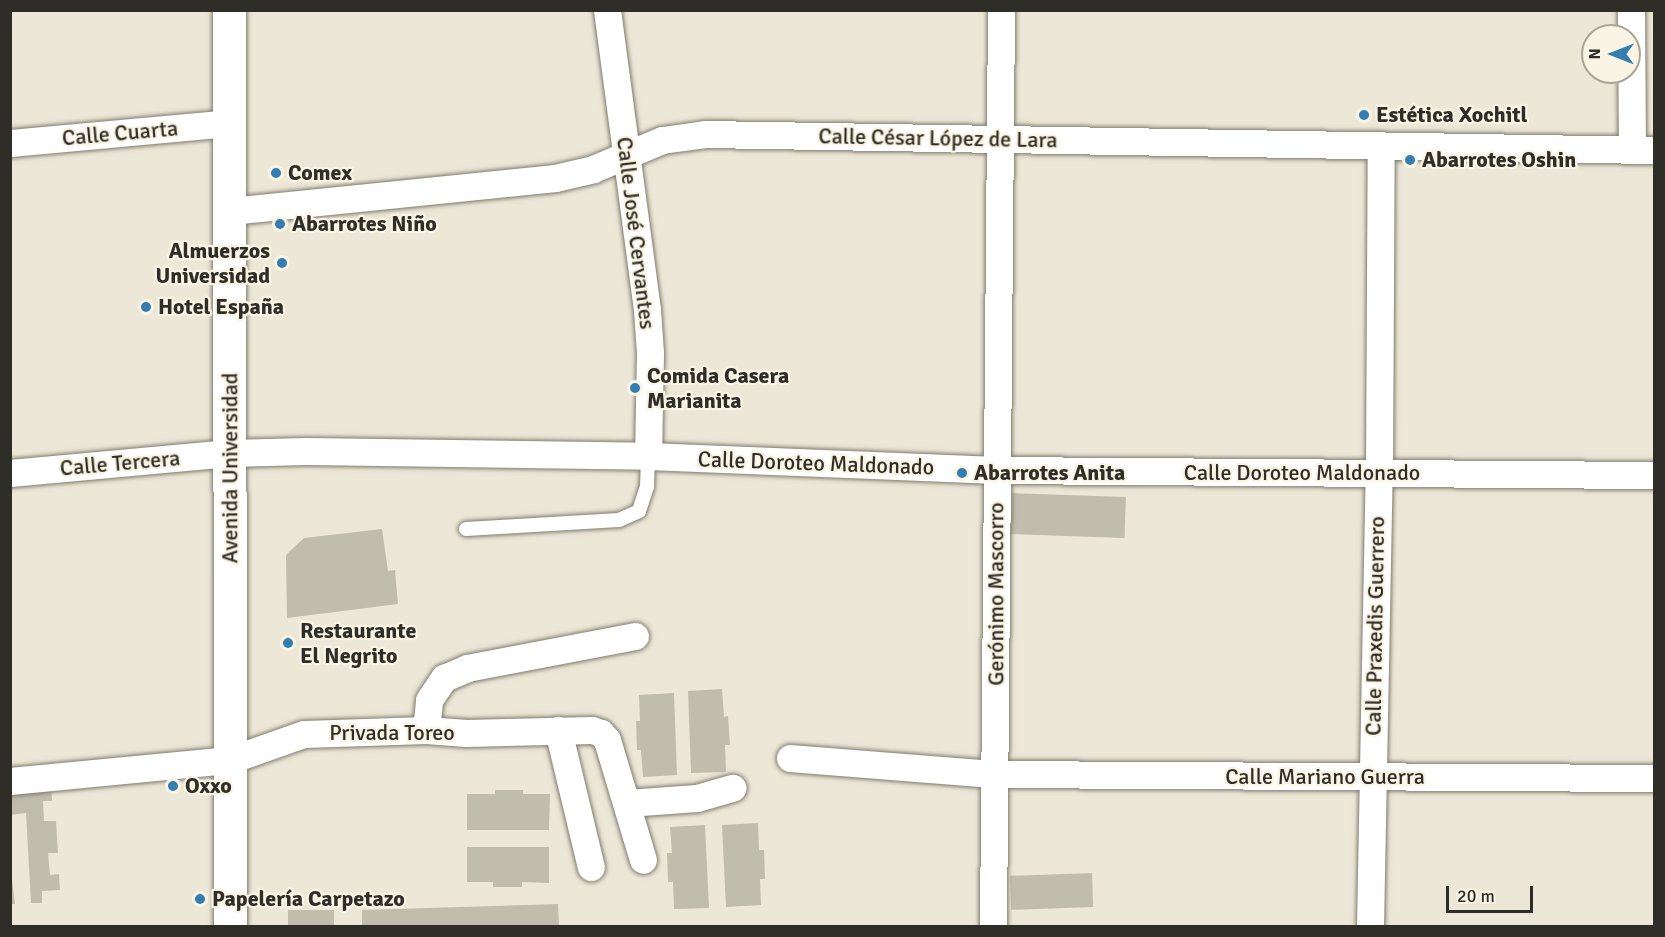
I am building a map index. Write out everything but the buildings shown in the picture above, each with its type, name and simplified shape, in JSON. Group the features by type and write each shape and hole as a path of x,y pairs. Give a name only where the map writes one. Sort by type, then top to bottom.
{"main road":[{"name":"Avenida Universidad","path":"229,10 230,927"}],"street":[{"name":"Calle José Cervantes","path":"607,10 647,310 650,353 648,456"},
{"name":"Gerónimo Mascorro","path":"993,927 1001,10"},
{"path":"1631,10 1643,149"},
{"name":"Calle Cuarta","path":"10,143 229,123"},
{"name":"Calle César López de Lara","path":"230,211 555,178 593,169 662,140 705,134 1643,149"},
{"name":"Calle Praxedis Guerrero","path":"1370,927 1371,777 1379,474 1382,145"},
{"name":"Calle Doroteo Maldonado","path":"230,453 306,451 648,456 997,470 1654,475"},
{"name":"Calle Tercera","path":"10,474 230,453"},
{"path":"426,730 429,700 444,678 467,668 635,636"},
{"name":"Privada Toreo","path":"10,781 230,760 304,734 426,730 466,733 592,730 607,740 644,860"},
{"path":"558,730 591,867"},
{"name":"Calle Mariano Guerra","path":"790,758 994,774 1654,778"},
{"path":"627,803 697,798 733,789"}],"lane":[{"path":"466,529 619,520 639,511 647,487 648,456"}],"place":[{"name":"Estética Xochitl","path":"1364,115"},
{"name":"Abarrotes Oshin","path":"1410,160"},
{"name":"Comex","path":"276,173"},
{"name":"Abarrotes Niño","path":"280,224"},
{"name":"Almuerzos Universidad","path":"282,263"},
{"name":"Hotel España","path":"146,307"},
{"name":"Comida Casera Marianita","path":"635,388"},
{"name":"Abarrotes Anita","path":"962,473"},
{"name":"Restaurante El Negrito","path":"288,643"},
{"name":"Oxxo","path":"173,786"},
{"name":"Papelería Carpetazo","path":"200,899"}]}
